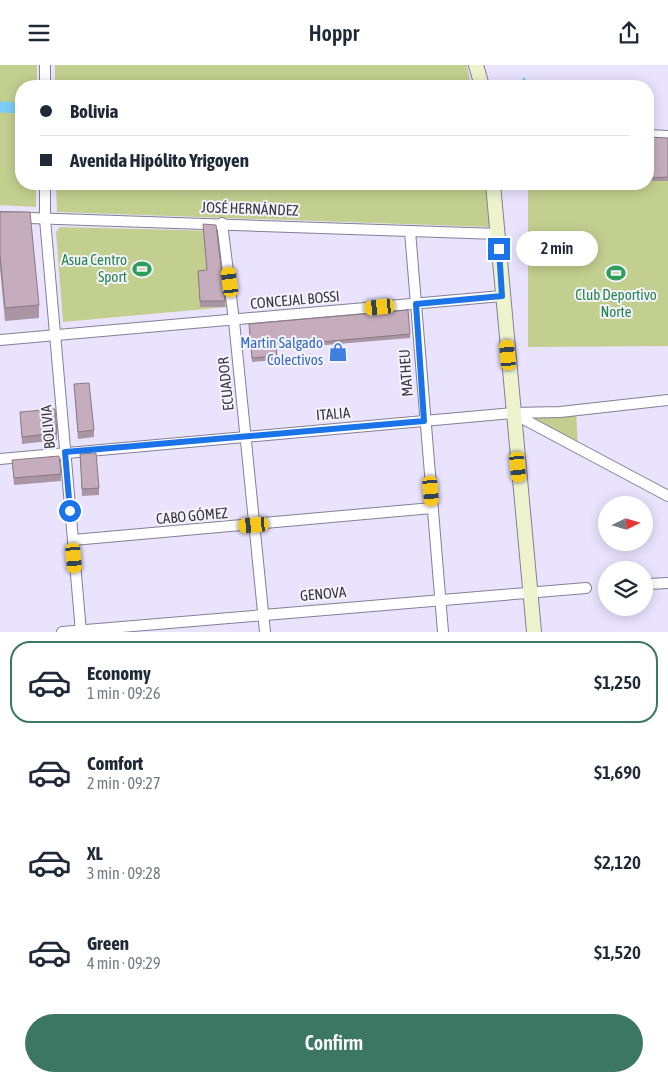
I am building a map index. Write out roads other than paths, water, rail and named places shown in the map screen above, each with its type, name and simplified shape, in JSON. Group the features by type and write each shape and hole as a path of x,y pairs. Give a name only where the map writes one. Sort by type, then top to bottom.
{"main road":[{"path":"476,65 481,80"},
{"path":"484,80 486,65"},
{"path":"494,190 534,632"}],"street":[{"path":"45,65 45,80"},
{"path":"654,135 668,136"},
{"name":"BOLIVIA","path":"45,190 45,219 54,335 81,631"},
{"name":"JOSÉ HERNÁNDEZ","path":"0,217 222,223 498,234"},
{"name":"ECUADOR","path":"222,223 234,321 265,632"},
{"name":"MATHEU","path":"410,231 424,421 443,632"},
{"name":"CONCEJAL BOSSI","path":"0,340 234,321 502,296"},
{"name":"ITALIA","path":"0,459 513,413 560,412 668,400"},
{"path":"513,413 668,496"},
{"name":"CABO GÓMEZ","path":"73,541 432,508"},
{"path":"653,584 668,583"},
{"name":"GENOVA","path":"62,632 586,588"}],"waterway":[{"path":"0,107 15,108"}],"place":[{"name":"Asua Centro Sport","path":"142,269"},
{"name":"Club Deportivo Norte","path":"616,273"},
{"name":"Martin Salgado Colectivos","path":"338,352"}]}
